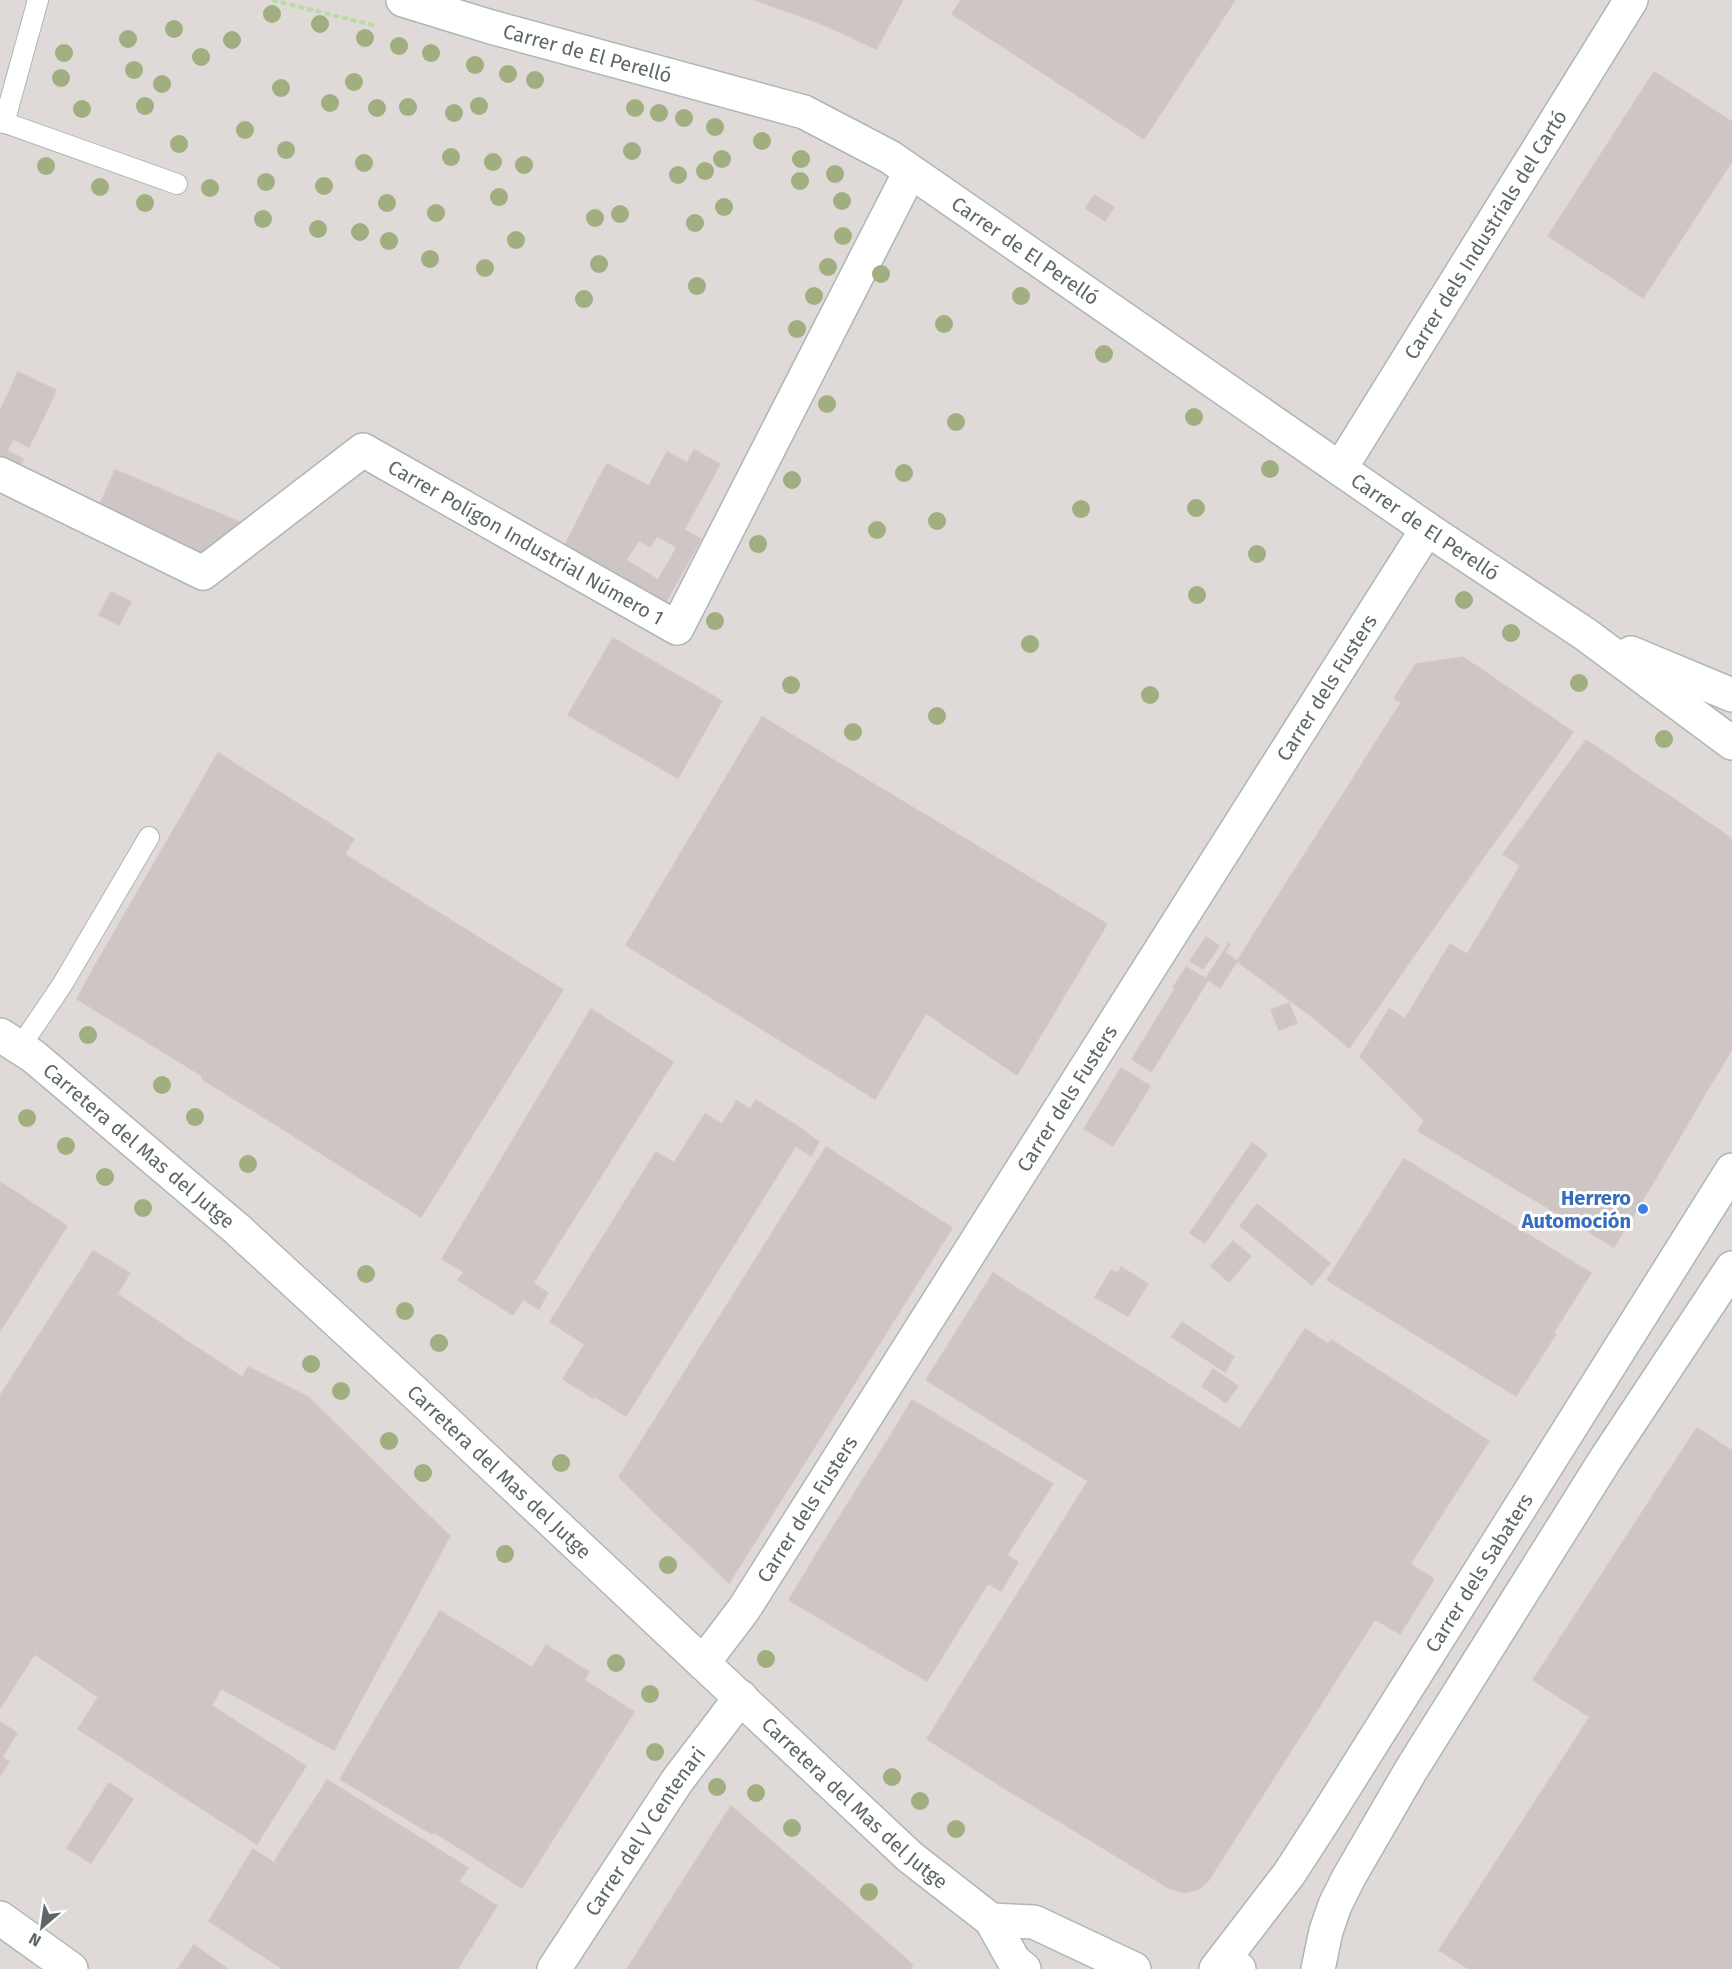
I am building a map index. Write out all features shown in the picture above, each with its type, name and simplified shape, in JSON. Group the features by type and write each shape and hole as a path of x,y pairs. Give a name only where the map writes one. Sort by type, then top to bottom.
{"street":[{"name":"Carrer de El Perelló","path":"403,0 497,13 804,112 890,157 1427,529 1585,634 1732,743"},
{"name":"Carrer dels Industrials del Cartó","path":"1340,469 1631,0"},
{"name":"Carrer Polígon Industrial Número 1","path":"0,474 202,573 363,450 677,628 910,172"},
{"name":"Carrer dels Fusters","path":"703,1663 750,1599 1427,529"},
{"name":"Carrer de El Perelló","path":"1585,634 1732,694"},
{"name":"Carretera del Mas del Jutge","path":"10,1041 33,1056 237,1229 910,1857 991,1920 1014,1962 1024,1969"},
{"name":"Carrer dels Sabaters","path":"1216,1969 1288,1874 1322,1823 1732,1170"},
{"path":"1318,1969 1326,1931 1335,1905 1411,1770 1605,1460 1732,1268"},
{"name":"Carrer del V Centenari","path":"554,1969 676,1781 741,1697"},
{"path":"0,1917 71,1969"},
{"path":"991,1920 1034,1922 1134,1969"},
{"path":"1221,1969 1239,1969"}],"lane":[{"path":"38,0 2,122 177,184"},
{"path":"10,1041 62,985 149,837"}],"path":[{"path":"272,0 385,29"}],"shaded area":[{"path":"0,0 1732,0 1732,1969 0,1969"}],"building":[{"path":"755,0 834,0 842,33 817,22"},
{"path":"834,0 903,0 876,49 842,33"},
{"path":"961,0 1055,0 1058,2 1045,21 1035,15 1011,52 952,14"},
{"path":"1055,0 1235,0 1144,139 1011,52 1035,15 1045,21 1058,2"},
{"path":"1654,72 1732,122 1732,161 1643,298 1548,236"},
{"path":"1094,195 1114,207 1105,221 1086,208"},
{"path":"18,372 56,390 49,406 11,388"},
{"path":"11,388 49,406 29,447 13,439 15,435 0,428 0,411"},
{"path":"0,428 15,435 2,461 0,460"},
{"path":"694,450 720,464 684,530 597,482 607,464 649,486 667,452 687,463"},
{"path":"8,451 23,459 19,470 2,461"},
{"path":"115,470 244,524 203,558 98,509"},
{"path":"597,482 701,539 663,607 562,551","holes":["597,527 613,535 605,549 590,540","657,536 677,547 658,580 626,560 639,540 650,547"]},
{"path":"597,527 613,535 605,549 590,540"},
{"path":"111,592 131,602 119,625 99,615"},
{"path":"613,638 722,701 678,778 568,715"},
{"path":"1463,657 1573,732 1534,787 1394,698 1416,664"},
{"path":"1401,703 1431,722 1424,733 1414,727 1404,742 1384,729"},
{"path":"762,717 1107,924 1042,1033 972,990 949,1029 926,1013 875,1099 626,945"},
{"path":"1431,722 1534,787 1475,869 1347,788 1384,729 1404,742 1414,727 1424,733"},
{"path":"1586,740 1622,764 1607,785 1625,796 1639,776 1683,805 1669,826 1686,837 1700,817 1732,839 1732,1009 1503,854"},
{"path":"218,753 354,839 225,1044 96,964"},
{"path":"1622,764 1639,776 1625,796 1607,785"},
{"path":"1347,788 1475,869 1416,953 1292,874"},
{"path":"1683,805 1700,817 1686,837 1669,826"},
{"path":"344,854 563,990 421,1217 286,1131 307,1096 225,1044"},
{"path":"1520,866 1732,1010 1732,1049 1705,1094 1468,953"},
{"path":"1292,874 1416,953 1349,1048 1315,1019 1237,961"},
{"path":"1206,937 1219,946 1203,969 1190,961"},
{"path":"1229,943 1225,952 1237,961 1220,988 1206,978"},
{"path":"1450,944 1705,1094 1660,1171 1405,1019"},
{"path":"96,964 225,1044 204,1077 77,999"},
{"path":"1186,967 1208,980 1151,1072 1132,1059"},
{"path":"972,990 1042,1033 1017,1075 949,1029"},
{"path":"1289,1003 1297,1023 1279,1030 1271,1010"},
{"path":"591,1009 673,1062 513,1315 458,1280 464,1272 442,1259"},
{"path":"1389,1009 1660,1171 1614,1247 1418,1131 1424,1120 1360,1057"},
{"path":"225,1044 307,1096 286,1131 202,1079"},
{"path":"1121,1068 1150,1086 1113,1146 1084,1129"},
{"path":"756,1100 805,1131 742,1232 693,1200"},
{"path":"737,1101 750,1109 599,1352 615,1362 593,1398 563,1379 585,1344 550,1322 656,1152 674,1163 705,1114 722,1124"},
{"path":"805,1132 819,1142 811,1156 796,1146"},
{"path":"1252,1143 1267,1154 1205,1243 1190,1233"},
{"path":"826,1147 952,1228 729,1583 698,1553 715,1524 670,1483 653,1511 619,1477"},
{"path":"1404,1159 1591,1273 1554,1332 1363,1223"},
{"path":"0,1182 67,1226 0,1331"},
{"path":"693,1200 742,1232 626,1416 594,1396 615,1362 599,1352"},
{"path":"1257,1204 1330,1263 1312,1285 1240,1226"},
{"path":"1363,1223 1556,1334 1516,1396 1327,1280"},
{"path":"1233,1241 1251,1256 1229,1282 1211,1266"},
{"path":"93,1251 130,1273 117,1294 159,1322 133,1365 52,1315"},
{"path":"1121,1267 1148,1284 1128,1316 1095,1297 1111,1270 1118,1273"},
{"path":"993,1273 1240,1429 1305,1329 1328,1344 1331,1340 1489,1441 1410,1564 1434,1579 1400,1634 1375,1619 1208,1881 1199,1889 1184,1893 1169,1888 1001,1786 1018,1760 943,1713 1088,1481 926,1380"},
{"path":"533,1283 548,1293 539,1309 523,1299"},
{"path":"52,1315 133,1365 159,1322 194,1346 78,1531 70,1526 40,1573 27,1566 0,1609 0,1396"},
{"path":"1182,1322 1234,1357 1225,1372 1172,1337"},
{"path":"194,1346 221,1363 0,1708 0,1609 27,1566 40,1573 70,1526 78,1531"},
{"path":"221,1363 243,1378 126,1600 180,1632 151,1685 119,1664 98,1697 35,1654"},
{"path":"248,1367 308,1397 180,1632 126,1600"},
{"path":"1213,1369 1238,1386 1226,1403 1202,1386"},
{"path":"308,1397 357,1445 204,1719 151,1685"},
{"path":"912,1400 1053,1484 1007,1555 938,1513 922,1540 879,1514 919,1445 894,1430"},
{"path":"1697,1428 1732,1451 1732,1969 1600,1969 1478,1890 1590,1717 1533,1680"},
{"path":"894,1430 919,1445 879,1514 852,1497"},
{"path":"357,1445 426,1513 405,1536 340,1474"},
{"path":"340,1474 405,1536 426,1513 450,1536 334,1750 222,1689"},
{"path":"670,1483 715,1524 698,1553 653,1511"},
{"path":"852,1497 879,1514 853,1557 825,1540"},
{"path":"938,1513 1018,1562 1001,1591 988,1583 927,1681 858,1641"},
{"path":"879,1514 922,1540 858,1641 789,1600 825,1540 853,1557"},
{"path":"440,1611 533,1668 528,1675 532,1678 432,1834 340,1779"},
{"path":"546,1645 589,1672 584,1680 634,1712 620,1734 528,1675"},
{"path":"119,1664 204,1719 212,1706 306,1766 257,1844 78,1729"},
{"path":"532,1678 620,1734 522,1888 434,1832"},
{"path":"943,1713 1018,1760 1001,1786 927,1739"},
{"path":"0,1722 17,1733 2,1757 9,1762 0,1776"},
{"path":"327,1780 468,1868 459,1881 319,1793"},
{"path":"109,1783 133,1799 91,1863 67,1848"},
{"path":"319,1793 497,1906 459,1966 280,1852"},
{"path":"731,1806 822,1885 799,1919 709,1840"},
{"path":"709,1840 799,1919 822,1885 913,1965 910,1969 627,1969"},
{"path":"253,1849 435,1969 283,1969 209,1921"},
{"path":"280,1852 459,1966 457,1969 435,1969 274,1863"},
{"path":"1478,1890 1600,1969 1469,1969 1439,1950"},
{"path":"194,1945 228,1969 178,1969"}],"place":[{"name":"Herrero Automoción","path":"1643,1209"}]}
